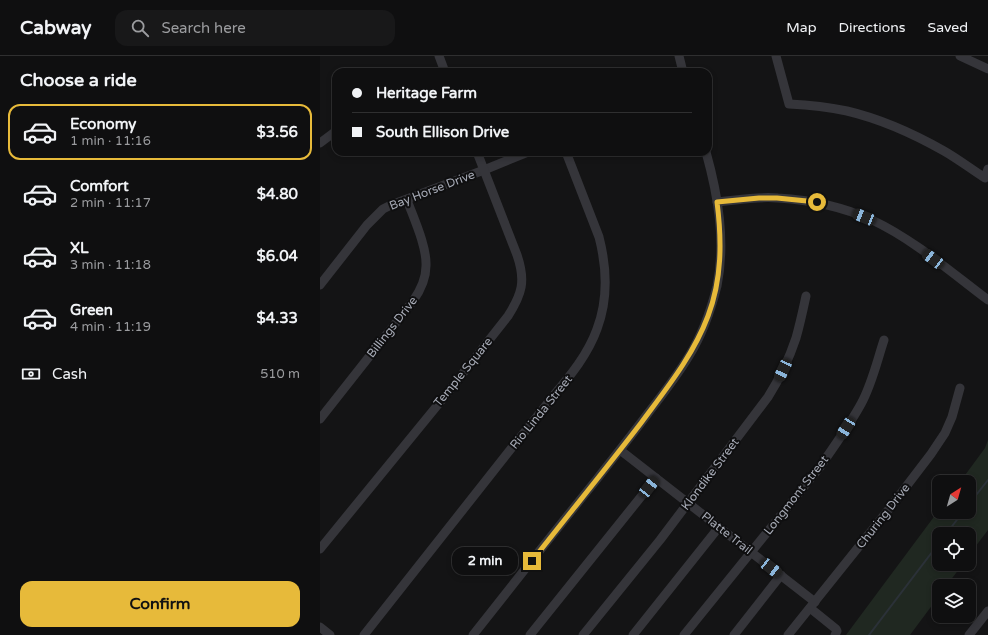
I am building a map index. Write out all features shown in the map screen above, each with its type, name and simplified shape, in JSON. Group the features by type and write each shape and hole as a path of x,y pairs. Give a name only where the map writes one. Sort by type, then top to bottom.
{"street":[{"path":"439,56 444,68"},
{"path":"679,56 683,68"},
{"path":"776,56 789,104 822,106 883,122 914,136 986,174"},
{"path":"960,56 988,69"},
{"path":"320,143 332,134"},
{"name":"Temple Square","path":"320,549 445,396 508,316 520,293 522,269 479,156"},
{"name":"Bay Horse Drive","path":"320,285 367,225 383,209 518,156"},
{"name":"Rio Linda Street","path":"364,635 573,372 587,350 597,330 605,301 602,250 599,237 568,156"},
{"path":"473,635 620,450 672,381 690,355 699,337 708,316 717,285 721,249 720,227 714,181 707,156"},
{"path":"717,202 759,198 782,198 825,204 855,213 873,220 906,239 988,300"},
{"name":"Billings Drive","path":"320,419 413,302 424,280 426,266 425,253 407,200"},
{"name":"Klondike Street","path":"583,635 660,540 768,397 787,362 796,337 806,296"},
{"name":"Longmont Street","path":"684,635 820,467 839,439 866,394 884,340"},
{"name":"Churing Drive","path":"788,635 931,454 944,433 952,416 960,388"},
{"name":"Platte Trail","path":"620,450 781,576 836,629 837,631 835,635"},
{"path":"530,635 656,478"},
{"path":"633,635 719,527"},
{"path":"734,635 781,576"},
{"path":"969,635 988,611"},
{"path":"320,627 330,635"}],"shaded area":[{"path":"988,440 988,530 976,546 976,527 932,527 932,571 958,571 951,579 932,579 932,605 910,635 846,635 932,519 976,519 976,475 965,475 985,448"}],"waterway":[{"path":"976,495 988,480"},
{"path":"951,527 958,519"},
{"path":"869,635 932,552"}],"route":[{"path":"532,561 629,438 690,355 708,316 717,285 721,249 717,202 743,199 777,198 817,202"}]}
